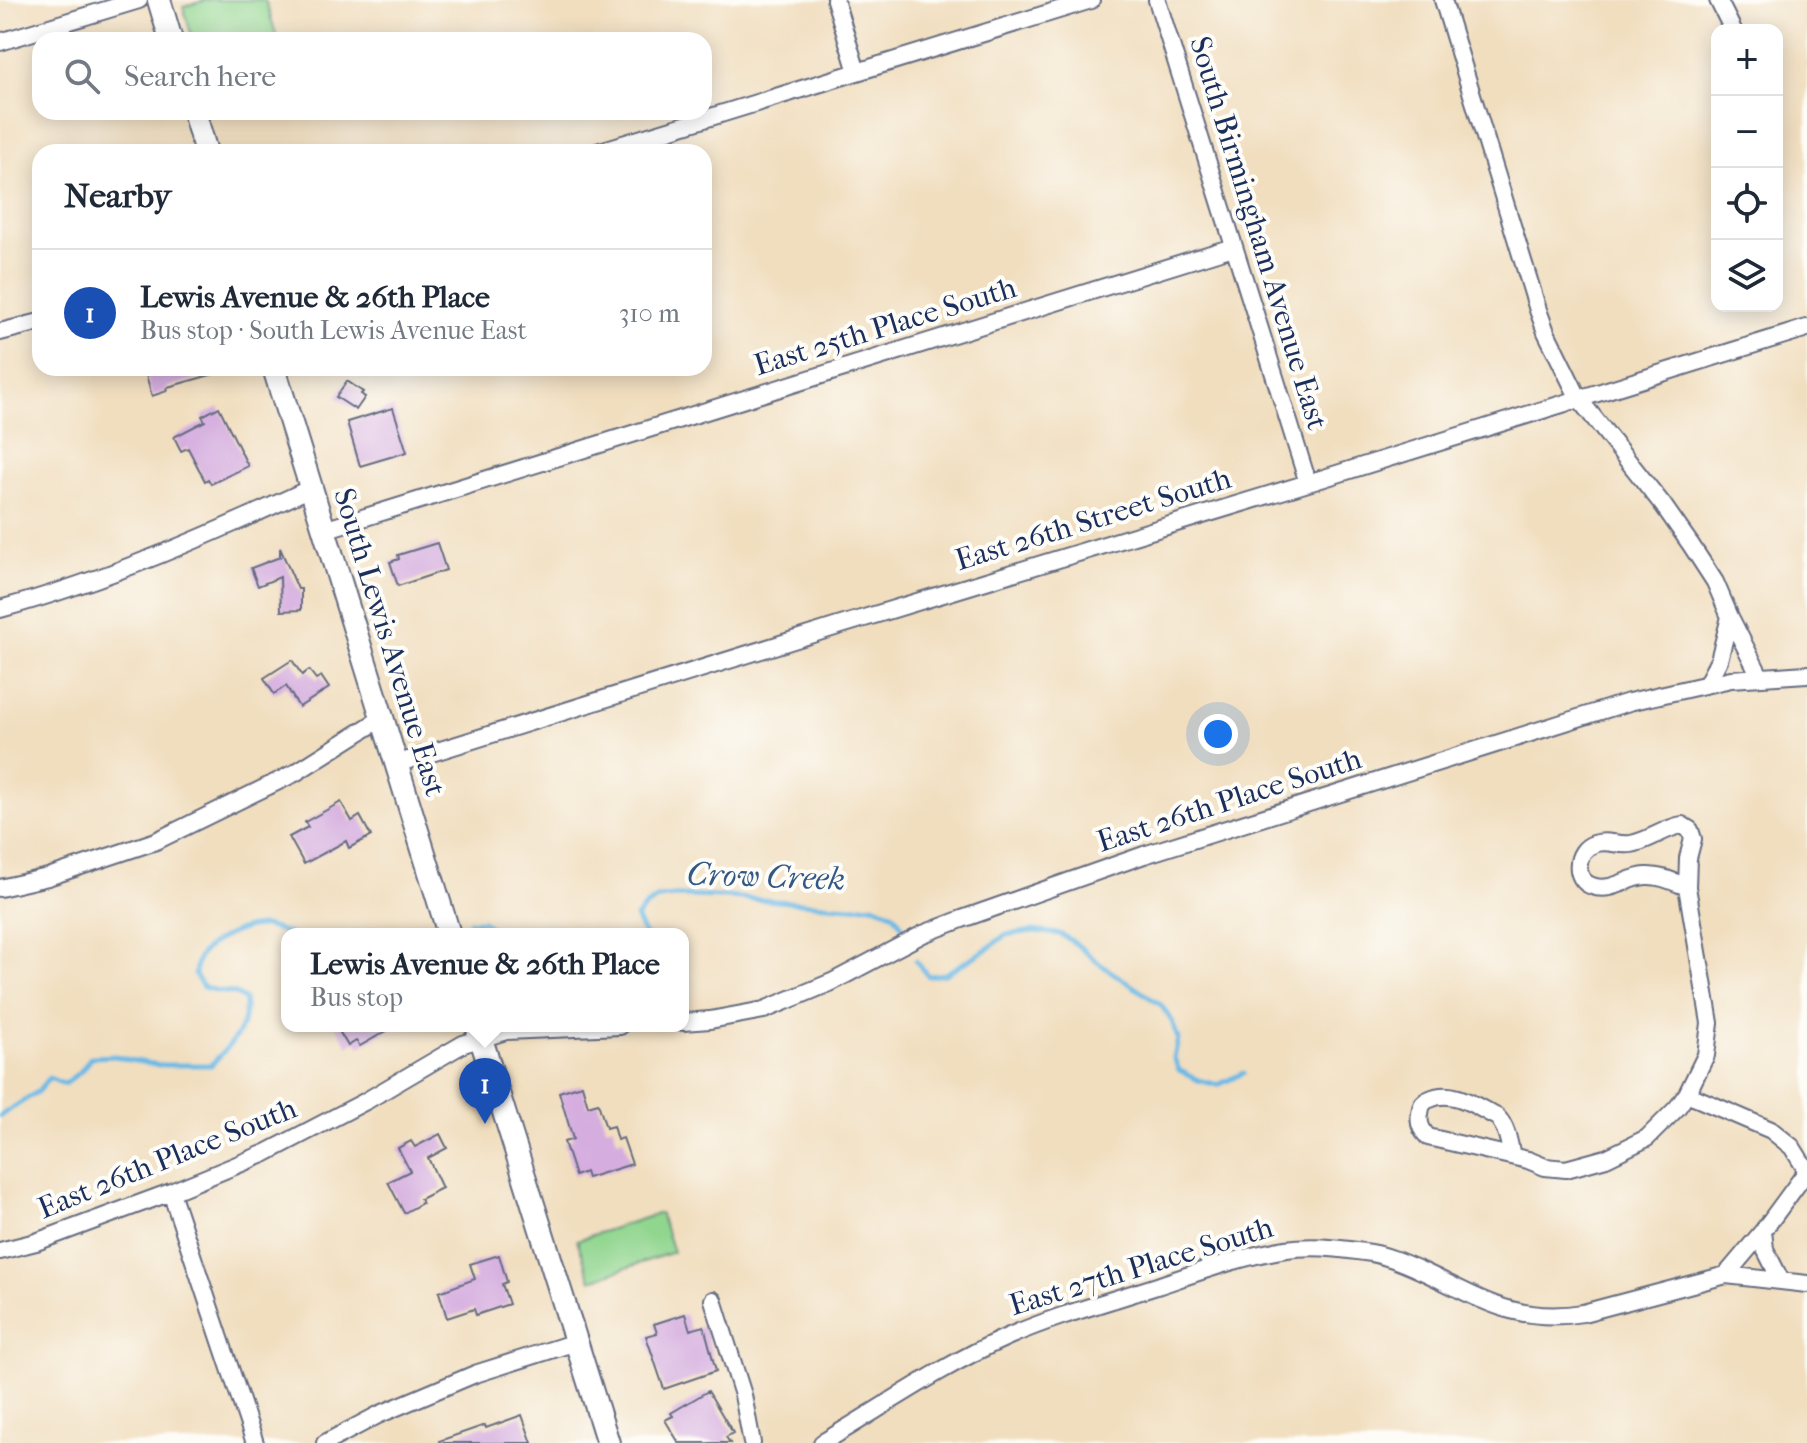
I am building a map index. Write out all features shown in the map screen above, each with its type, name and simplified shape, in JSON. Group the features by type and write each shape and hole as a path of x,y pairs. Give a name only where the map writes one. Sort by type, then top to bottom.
{"main road":[{"path":"159,0 169,32"},
{"path":"196,120 204,144"},
{"name":"South Lewis Avenue East","path":"276,376 447,928"},
{"path":"479,1032 608,1443"}],"street":[{"path":"33,32 139,0"},
{"path":"835,0 857,72"},
{"path":"712,117 1091,0"},
{"name":"South Birmingham Avenue East","path":"1157,0 1308,483"},
{"path":"1443,0 1546,332 1579,399 1663,505 1715,582 1760,676"},
{"path":"1718,0 1730,24"},
{"path":"0,42 32,32"},
{"path":"623,144 701,120"},
{"name":"East 25th Place South","path":"324,530 1233,247"},
{"path":"0,332 32,324"},
{"name":"East 26th Street South","path":"396,764 1807,328"},
{"path":"0,609 66,590 149,560 311,488"},
{"path":"1707,683 1719,660 1730,617"},
{"name":"East 26th Place South","path":"689,1022 764,1010 832,982 923,934 1144,855 1614,706 1707,683 1760,676 1807,677"},
{"path":"0,888 48,877 156,841 295,773 382,718"},
{"path":"1512,1156 1505,1129 1497,1117 1448,1095 1423,1102 1419,1120 1422,1131 1428,1137 1566,1169 1606,1158 1647,1138 1687,1094 1706,1055 1710,1023 1687,887 1688,858 1693,839 1690,830 1682,825 1630,844 1595,843 1580,856 1578,867 1582,877 1588,885 1596,888 1610,888 1644,875 1687,887"},
{"name":"East 26th Place South","path":"0,1251 36,1242 266,1153 366,1101 479,1032"},
{"path":"1687,1094 1771,1130 1792,1147 1807,1171 1726,1275"},
{"path":"171,1192 255,1443"},
{"path":"1763,1231 1765,1249 1781,1281"},
{"name":"East 27th Place South","path":"822,1443 949,1367 1006,1337 1220,1265 1286,1249 1311,1247 1368,1252 1401,1262 1498,1307 1540,1316 1583,1313 1726,1275"},
{"path":"1726,1275 1807,1284"},
{"path":"713,1300 743,1395 752,1443"},
{"path":"325,1443 378,1415 475,1374 576,1342"}],"green space":[{"path":"206,0 265,0 275,32 191,32 183,7"},
{"path":"660,1213 673,1252 591,1280 577,1240"}],"building":[{"path":"146,376 207,376 168,387 167,391 152,396"},
{"path":"347,381 363,392 361,394 365,397 356,410 336,397"},
{"path":"219,407 248,466 211,484 208,479 205,481 188,448 181,451 174,437 205,421 202,416"},
{"path":"393,408 407,452 360,466 347,422"},
{"path":"437,543 446,570 398,586 390,562 399,559 398,555"},
{"path":"280,548 298,589 301,589 301,610 281,611 280,577 258,586 251,568 280,557"},
{"path":"292,660 302,675 309,670 316,679 321,676 329,688 299,707 286,686 274,694 264,678"},
{"path":"341,802 352,821 360,816 371,836 349,848 346,841 304,864 289,837 308,827 305,822"},
{"path":"340,1032 384,1032 360,1046 356,1041 348,1046"},
{"path":"582,1085 588,1106 598,1103 606,1128 613,1126 617,1140 623,1138 632,1164 587,1178 585,1172 575,1176 564,1142 573,1139 559,1092"},
{"path":"440,1134 447,1148 428,1158 442,1188 420,1199 422,1203 404,1213 388,1182 410,1171 398,1148 411,1141 415,1147"},
{"path":"499,1255 507,1282 502,1284 509,1304 476,1315 474,1309 447,1318 439,1292 475,1279 470,1264"},
{"path":"685,1314 690,1330 704,1326 716,1371 664,1389 646,1336 657,1333 654,1324"},
{"path":"708,1391 733,1433 726,1437 730,1443 679,1443 665,1420 673,1416 671,1413"},
{"path":"522,1415 532,1443 439,1441 485,1425 486,1428"}],"waterway":[{"name":"Crow Creek","path":"641,928 636,917 659,898 728,897 851,907 874,905 894,914 908,935"},
{"name":"Crow Creek","path":"470,922 483,921 491,928"},
{"name":"Crow Creek","path":"0,1116 37,1092 49,1078 64,1084 81,1071 91,1057 116,1056 159,1065 211,1065 241,1027 244,999 234,993 203,987 195,975 196,964 216,942 246,928 263,926 281,931"},
{"name":"Crow Creek","path":"916,961 928,976 945,974 1005,935 1033,931 1060,934 1161,1005 1172,1021 1178,1039 1174,1058 1179,1070 1198,1080 1218,1085 1243,1073"}],"place":[{"name":"Lewis Avenue & 26th Place","path":"485,1124"}]}
